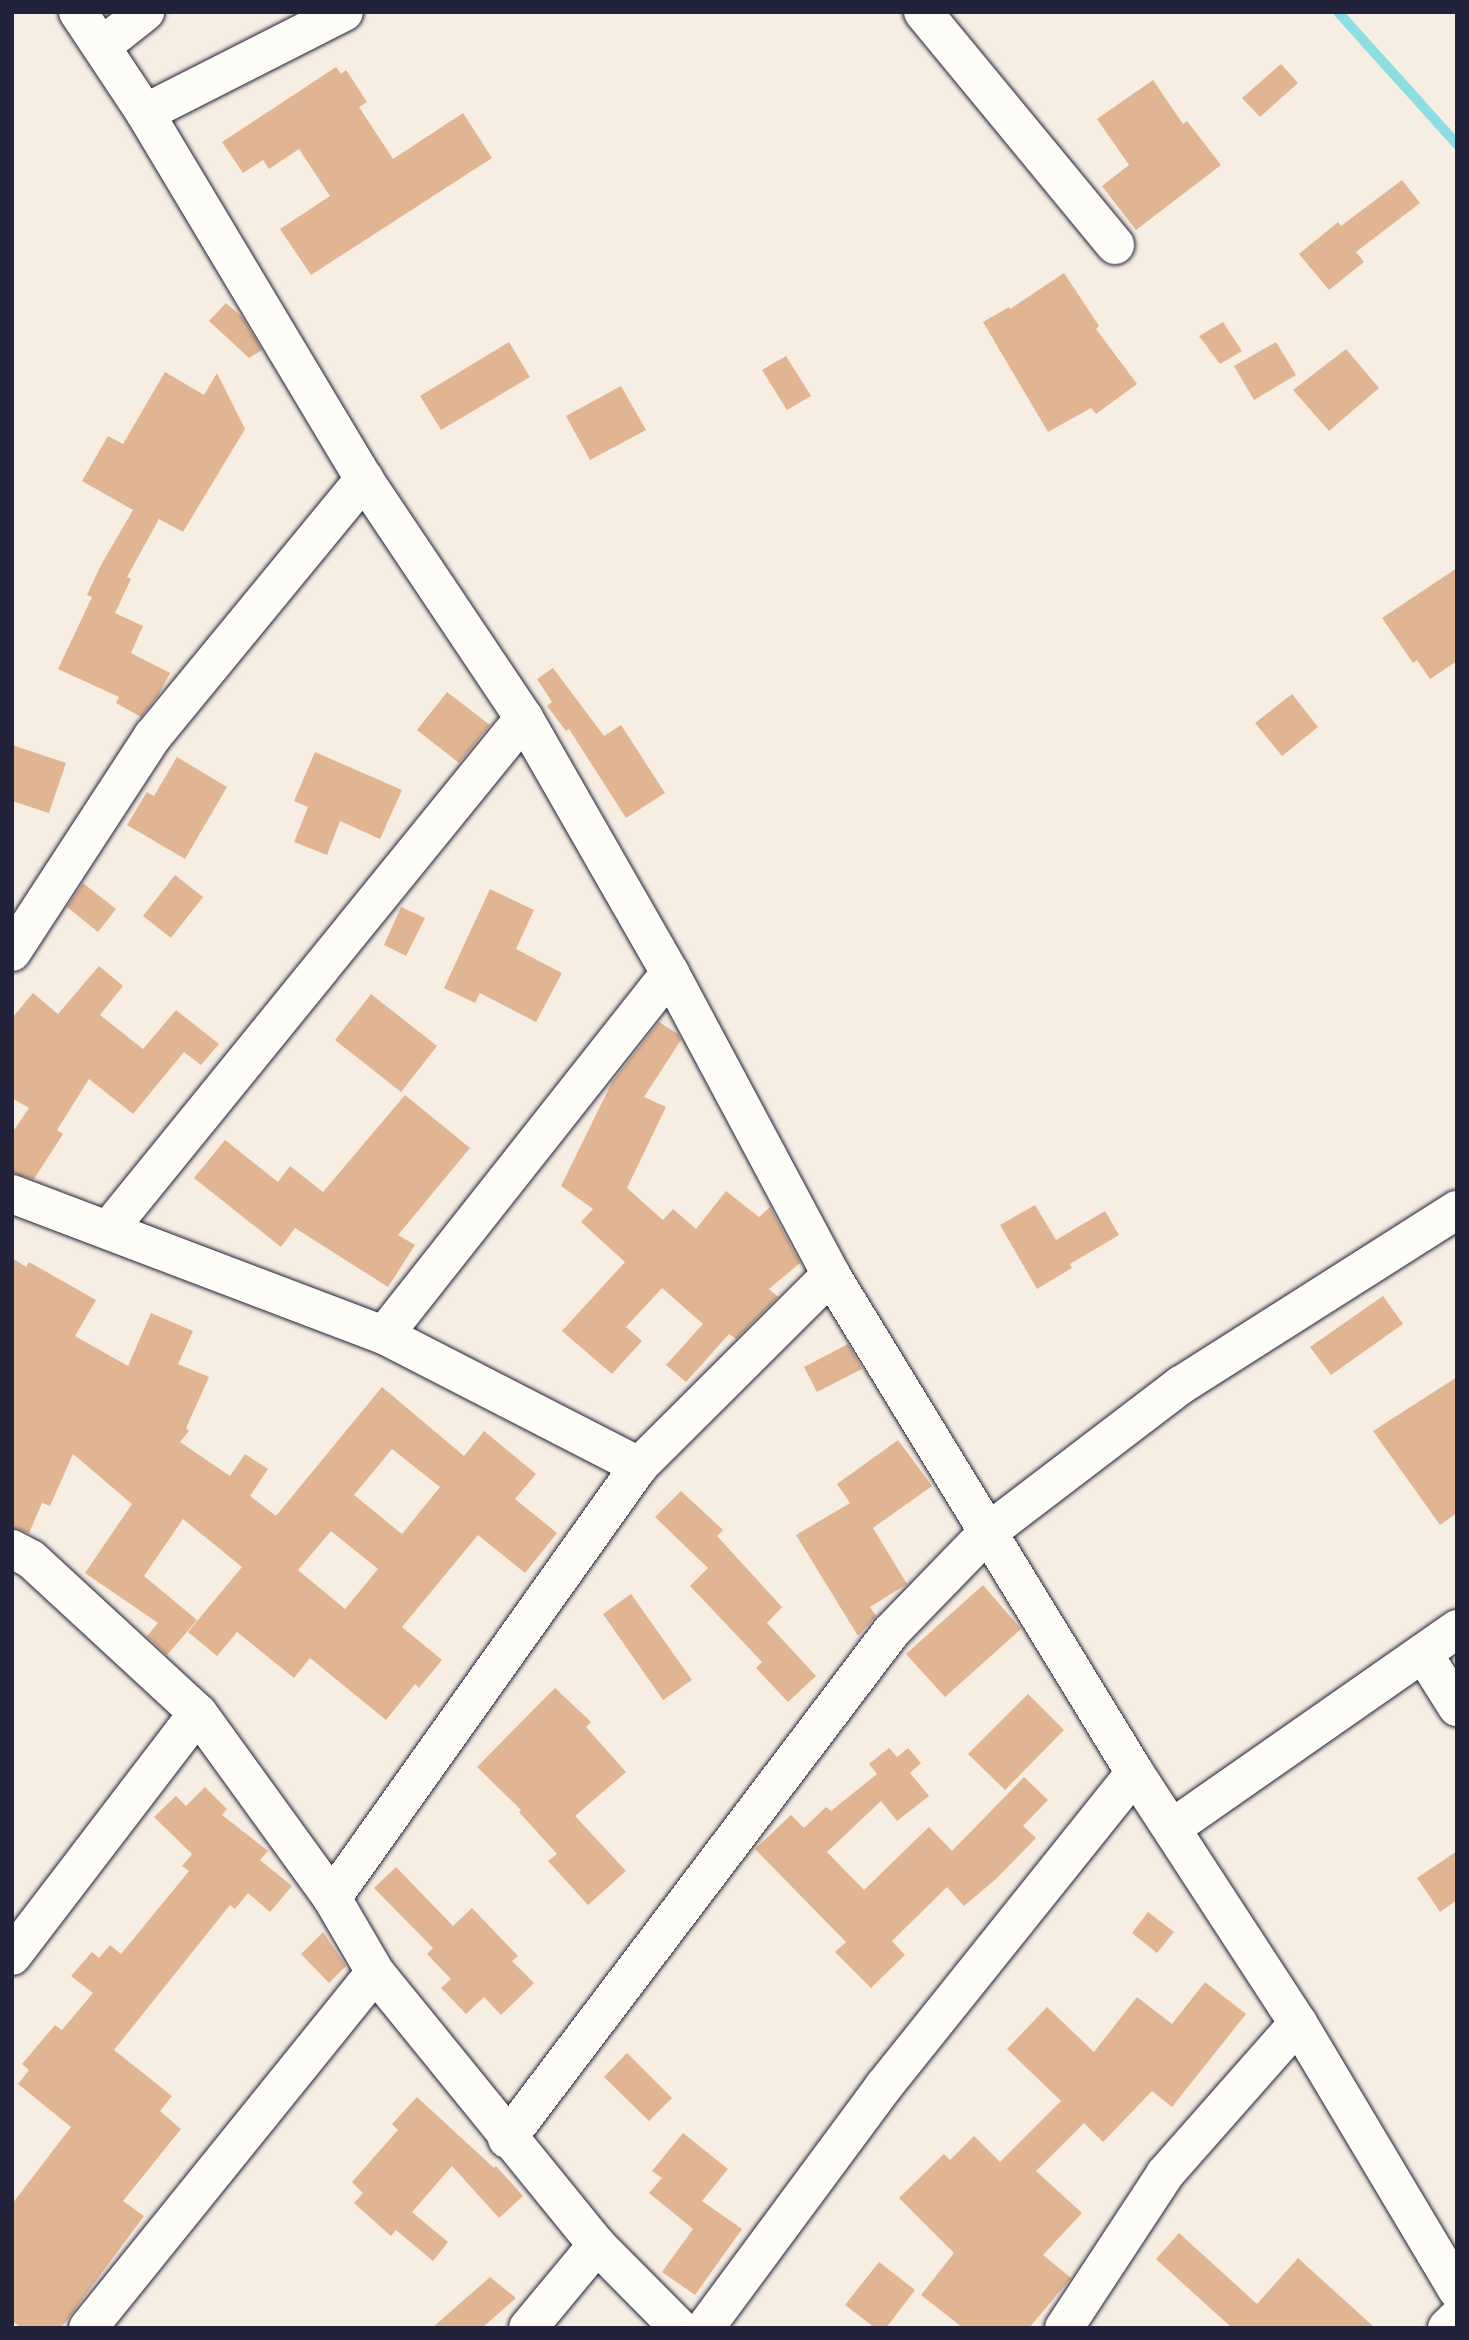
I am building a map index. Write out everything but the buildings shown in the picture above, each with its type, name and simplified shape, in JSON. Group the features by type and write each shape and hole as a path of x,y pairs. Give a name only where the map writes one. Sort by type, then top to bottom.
{"street":[{"path":"78,12 145,113 364,479 524,718 670,973 831,1275 1135,1773 1298,2023 1457,2290"},
{"path":"102,46 145,12"},
{"path":"145,113 344,12"},
{"path":"923,12 1115,245"},
{"path":"12,952 153,736 364,479"},
{"path":"109,1229 524,718"},
{"path":"384,1335 670,973"},
{"path":"12,1195 109,1229 384,1335 639,1466"},
{"path":"508,2139 891,1632 988,1532 1181,1385 1457,1210"},
{"path":"332,1898 639,1466 831,1275"},
{"path":"12,1549 31,1559 198,1713 332,1898 374,1972 597,2245 679,2328"},
{"path":"1172,1828 1457,1629"},
{"path":"1423,1653 1457,1707"},
{"path":"12,1956 198,1713"},
{"path":"705,2328 884,2086 1135,1773"},
{"path":"88,2328 374,1972"},
{"path":"1064,2328 1165,2174 1298,2023"},
{"path":"528,2328 597,2245"},
{"path":"1447,2328 1457,2318"}],"waterway":[{"path":"1338,12 1457,144"}]}
